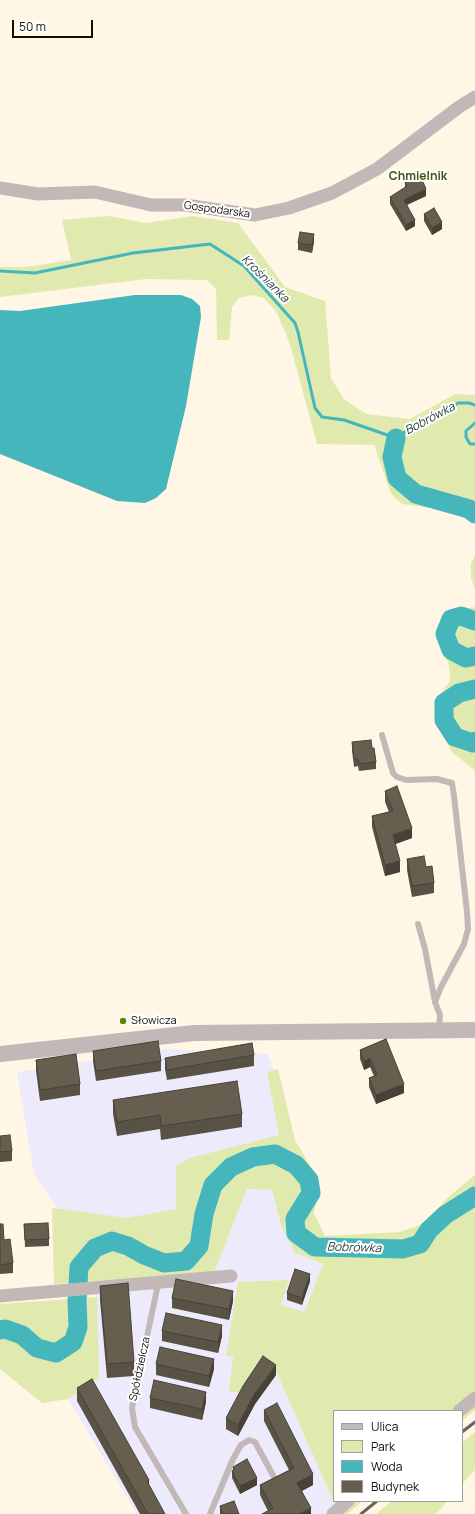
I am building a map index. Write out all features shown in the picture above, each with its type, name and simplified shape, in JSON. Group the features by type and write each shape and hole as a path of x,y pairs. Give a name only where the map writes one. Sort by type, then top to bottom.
{"street":[{"name":"Gospodarska","path":"0,188 38,194 95,192 151,204 185,205 255,215 289,208 332,193 377,169 459,107 475,97"},
{"path":"0,1054 194,1033 475,1030"},
{"path":"0,1296 158,1284 231,1276"},
{"path":"460,1410 475,1398"},
{"path":"333,1514 347,1502"}],"lane":[{"path":"382,735 393,773 396,777 406,780 437,779 452,784 467,904 468,929 464,944 441,987 435,1002"},
{"path":"418,924 425,949 435,1002 440,1015 439,1030"},
{"name":"Spółdzielcza","path":"158,1284 132,1408 135,1427 186,1514"},
{"path":"210,1514 240,1445 248,1440 255,1442 274,1478"}],"shaded area":[{"path":"163,1049 268,1054 276,1078 285,1140 217,1150 174,1232 76,1235 34,1174 17,1072"},
{"path":"247,1189 272,1190 281,1225 323,1264 304,1312 281,1305 288,1280 226,1355 233,1357 229,1391 261,1361 271,1360 339,1514 137,1514 68,1399 99,1378 95,1281 214,1273"}],"green space":[{"path":"109,216 146,223 193,216 238,223 285,287 325,301 331,378 344,399 366,414 410,419 455,394 475,395 475,522 467,513 402,504 391,494 374,445 317,444 290,344 277,313 264,298 251,295 239,298 232,307 229,340 217,340 216,289 207,280 146,279 0,297 0,267 26,267 71,260 62,220"},
{"path":"475,555 475,588 471,579 471,563"},
{"path":"475,607 475,774 474,770 451,751 435,718 435,701 450,681 449,666 436,630 442,618 453,611"},
{"path":"278,1069 295,1140 316,1176 318,1193 314,1213 325,1236 400,1232 425,1223 447,1198 475,1175 475,1410 463,1420 463,1410 333,1410 333,1500 271,1360 261,1361 238,1393 229,1391 233,1357 226,1356 238,1282 289,1280 281,1305 304,1312 323,1264 295,1253 281,1225 272,1190 247,1189 214,1273 54,1284 52,1208 127,1218 176,1209 176,1166 190,1158 279,1135 267,1072"},
{"path":"97,1297 99,1378 68,1399 42,1403 0,1369 0,1304"},
{"path":"475,1432 475,1470 463,1483 463,1442"},
{"path":"334,1502 362,1502 347,1514 339,1514"},
{"path":"391,1502 446,1502 436,1514 376,1514"}],"water":[{"path":"135,295 181,295 192,299 200,306 201,317 186,406 166,489 156,498 145,503 117,501 0,454 0,310 20,311"}],"building":[{"path":"420,175 426,189 404,200 415,220 406,225 390,197 407,186 405,182"},
{"path":"434,208 442,222 432,228 424,214"},
{"path":"300,232 314,234 312,245 298,243"},
{"path":"371,740 376,762 359,764 358,759 354,759 352,742"},
{"path":"397,786 412,828 393,835 400,861 385,865 372,816 393,811 385,791"},
{"path":"424,856 426,867 432,866 434,883 412,886 407,859"},
{"path":"386,1039 404,1084 376,1095 369,1078 377,1075 370,1058 364,1061 360,1050"},
{"path":"158,1041 161,1061 96,1071 93,1051"},
{"path":"252,1043 254,1055 167,1070 165,1058"},
{"path":"76,1054 80,1084 40,1090 36,1060"},
{"path":"237,1081 242,1114 161,1126 160,1115 117,1122 113,1100"},
{"path":"10,1135 12,1151 0,1152 0,1136"},
{"path":"48,1223 49,1239 25,1240 24,1224"},
{"path":"0,1224 3,1224 4,1240 10,1239 13,1263 0,1265"},
{"path":"295,1269 310,1274 302,1298 287,1293"},
{"path":"176,1279 233,1291 229,1309 172,1298"},
{"path":"128,1283 134,1362 107,1364 100,1286"},
{"path":"166,1313 222,1325 218,1342 162,1331"},
{"path":"160,1347 214,1359 209,1376 156,1364"},
{"path":"263,1356 276,1365 255,1393 238,1425 226,1418 243,1386"},
{"path":"92,1379 149,1480 147,1481 165,1514 148,1514 77,1388"},
{"path":"154,1380 206,1392 202,1409 150,1398"},
{"path":"277,1403 313,1474 297,1483 311,1508 299,1514 262,1514 273,1508 260,1485 294,1468 264,1410"},
{"path":"247,1459 257,1478 240,1486 232,1471 234,1469 233,1467"},
{"path":"234,1501 239,1514 223,1514 220,1506"}],"waterway":[{"name":"Krośnianka","path":"0,271 35,273 133,253 210,244 244,266 295,323 315,408 322,417 344,420 396,438 415,425 433,419 458,403 469,403 475,405"},
{"name":"Bobrówka","path":"475,423 466,431 466,437 470,444 475,444"},
{"name":"Bobrówka","path":"396,438 392,457 397,478 416,494 469,509 475,514"},
{"name":"Bobrówka","path":"475,621 461,616 451,619 445,634 451,650 466,658 475,656"},
{"name":"Bobrówka","path":"475,689 459,693 444,703 444,720 455,737 473,743 475,741"},
{"name":"Bobrówka","path":"0,1330 5,1329 22,1335 37,1348 56,1353 73,1342 78,1327 77,1301 79,1267 95,1248 112,1241 128,1246 144,1255 164,1263 186,1261 199,1246 204,1214 213,1185 231,1167 253,1157 275,1154 296,1165 309,1180 311,1193 295,1219 296,1233 315,1247 403,1249 420,1244 429,1230 445,1215 475,1196"}],"railway":[{"path":"463,1431 475,1422"},
{"path":"361,1514 376,1502"}],"place":[{"name":"Słowicza","path":"123,1021"}],"district":[{"name":"Chmielnik","path":"418,177"}]}
